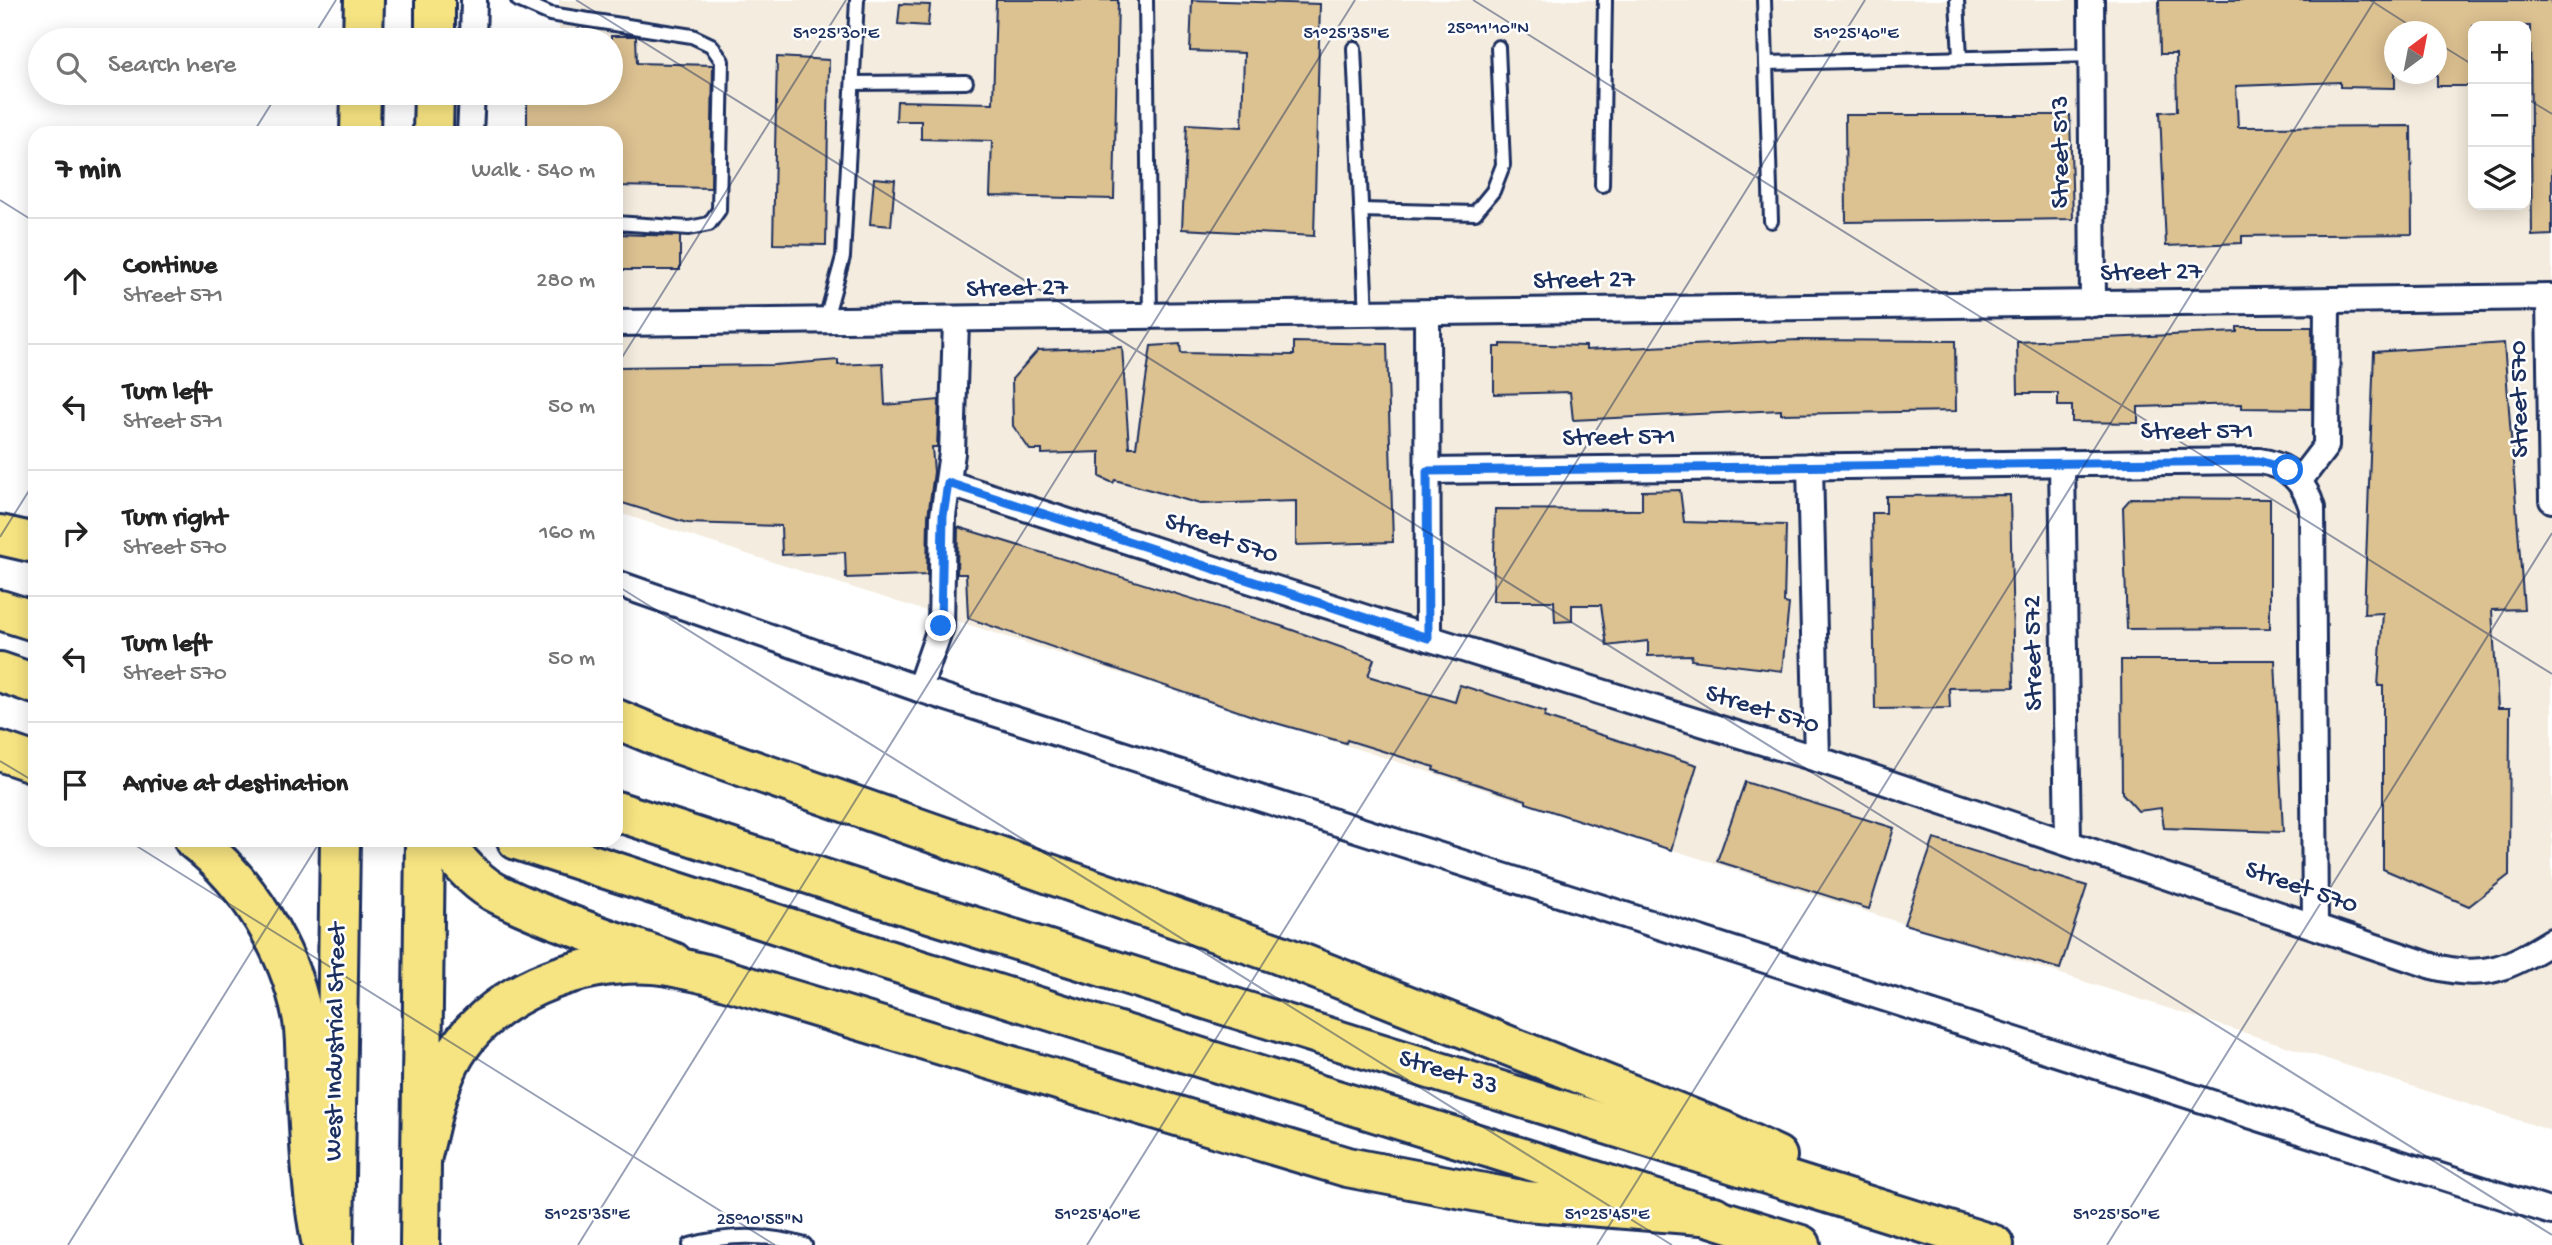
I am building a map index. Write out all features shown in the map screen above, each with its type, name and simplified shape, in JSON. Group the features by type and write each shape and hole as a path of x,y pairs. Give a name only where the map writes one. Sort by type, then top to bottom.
{"main road":[{"path":"363,28 364,0"},
{"path":"435,0 435,28"},
{"path":"360,126 361,105"},
{"path":"433,126 434,105"},
{"path":"0,537 28,542"},
{"path":"0,537 28,548"},
{"path":"0,610 28,619"},
{"path":"0,672 28,682"},
{"path":"623,724 1311,967 1723,1131 1794,1164 1861,1203"},
{"path":"0,748 28,754"},
{"path":"0,748 28,760"},
{"name":"Street 33","path":"623,813 901,904 1994,1245"},
{"path":"202,847 221,865 258,911 277,944 295,989 302,1017 313,1177 322,1245"},
{"name":"West Industrial Street","path":"334,1245 344,847"},
{"path":"420,1245 426,847"},
{"path":"433,847 500,895 554,919 706,974 1347,1167 1526,1201 1714,1216"},
{"path":"539,847 878,957 1801,1245"},
{"path":"421,1160 436,1101 450,1063 468,1036 508,1003 553,979 603,966 655,964 706,974"}],"street":[{"path":"473,28 474,0"},
{"name":"Street 513","path":"2091,0 2093,304"},
{"path":"470,126 471,105"},
{"name":"Street 27","path":"623,323 826,319 956,321 2551,297"},
{"name":"Street 570","path":"2551,297 2552,500"},
{"path":"2315,924 2312,508 2300,480 2326,446 2327,301"},
{"path":"1427,314 1428,638"},
{"path":"919,689 941,626 943,516 948,483 956,321"},
{"name":"Street 571","path":"1427,471 2259,461 2288,470 2300,480"},
{"name":"Street 572","path":"2062,463 2068,842"},
{"path":"1811,466 1817,759"},
{"name":"Street 570","path":"948,483 1428,638 1817,759 2462,974 2492,972 2521,960 2552,941"},
{"path":"623,585 919,689 2552,1212"}],"lane":[{"path":"519,0 550,14 692,36 712,46 722,61 719,210 709,224 689,228 623,223"},
{"path":"826,319 839,278 845,236 857,0"},
{"path":"1146,0 1150,318"},
{"path":"1602,185 1605,0"},
{"path":"1764,0 1770,221"},
{"path":"1956,0 1959,57"},
{"path":"1361,209 1475,212 1493,191 1503,165 1498,47"},
{"path":"1353,48 1366,315"},
{"path":"1766,63 2092,55"},
{"path":"853,83 966,82"},
{"path":"690,1245 719,1237 752,1235 805,1245"}],"shaded area":[{"path":"559,0 2552,0 2552,1131 623,514 623,126 557,126 558,105 623,105 623,28 559,28"}],"building":[{"path":"996,0 1118,0 1114,199 990,196 992,141 921,139 921,121 896,121 897,101 993,103"},
{"path":"1192,0 1320,4 1314,236 1182,229 1187,124 1242,127 1244,53 1190,51"},
{"path":"2159,0 2552,0 2552,235 2532,236 2531,21 2468,21 2468,86 2437,86 2447,84 2447,21 2384,21 2384,84 2395,84 2395,88 2340,87 2340,82 2236,86 2238,127 2411,126 2412,234 2242,236 2242,243 2166,246 2160,112 2177,111 2176,54 2160,54"},
{"path":"900,4 930,5 928,26 898,24"},
{"path":"623,36 636,36 637,63 713,65 711,188 623,186 623,126 527,126 527,105 623,105"},
{"path":"777,57 829,60 826,245 773,244"},
{"path":"1845,115 2070,115 2073,219 1846,222"},
{"path":"874,178 895,180 891,226 870,224"},
{"path":"623,234 680,236 680,270 623,270"},
{"path":"2237,327 2312,327 2311,409 2242,408 2242,404 2138,407 2138,423 2072,422 2072,406 2058,406 2058,393 2018,393 2017,342 2237,332"},
{"path":"1798,340 1955,341 1956,411 1781,414 1781,410 1573,420 1570,392 1494,394 1494,347 1501,347 1501,344 1586,346 1586,350"},
{"path":"1294,342 1387,344 1393,542 1296,545 1296,501 1200,504 1115,480 1113,483 1100,477 1100,452 1042,454 1042,450 1030,450 1013,426 1012,379 1038,350 1122,347 1129,447 1136,447 1151,346 1180,344 1181,353 1294,355"},
{"path":"2504,343 2524,609 2492,610 2498,708 2510,708 2509,875 2469,906 2383,869 2383,686 2378,686 2383,613 2364,614 2374,352"},
{"path":"838,360 838,365 883,363 885,405 939,400 937,447 932,447 934,472 928,516 927,575 846,578 845,552 782,555 781,526 687,523 623,503 623,367 774,365"},
{"path":"1680,490 1684,522 1786,525 1784,603 1789,604 1782,671 1691,660 1692,655 1648,656 1648,641 1607,646 1601,605 1572,605 1572,621 1555,622 1554,601 1493,601 1495,509 1642,510 1642,491"},
{"path":"2010,495 2014,687 1949,688 1950,708 1875,709 1872,513 1886,513 1886,496"},
{"path":"2131,498 2270,499 2270,628 2127,629 2123,507"},
{"path":"958,527 1281,626 1374,659 1368,676 1455,702 1460,685 1546,712 1544,717 1697,765 1671,850 1526,803 1526,800 1433,770 1434,767 1347,740 1346,743 1258,718 968,618 966,574 957,574"},
{"path":"2121,660 2275,660 2283,832 2164,828 2161,808 2138,811 2122,793"},
{"path":"1745,782 1894,828 1869,909 1717,861"},
{"path":"1934,839 2087,886 2060,969 1904,924"}],"route":[{"path":"941,626 943,516 948,483 1428,638 1427,471 2259,461 2274,463 2288,470"}]}
